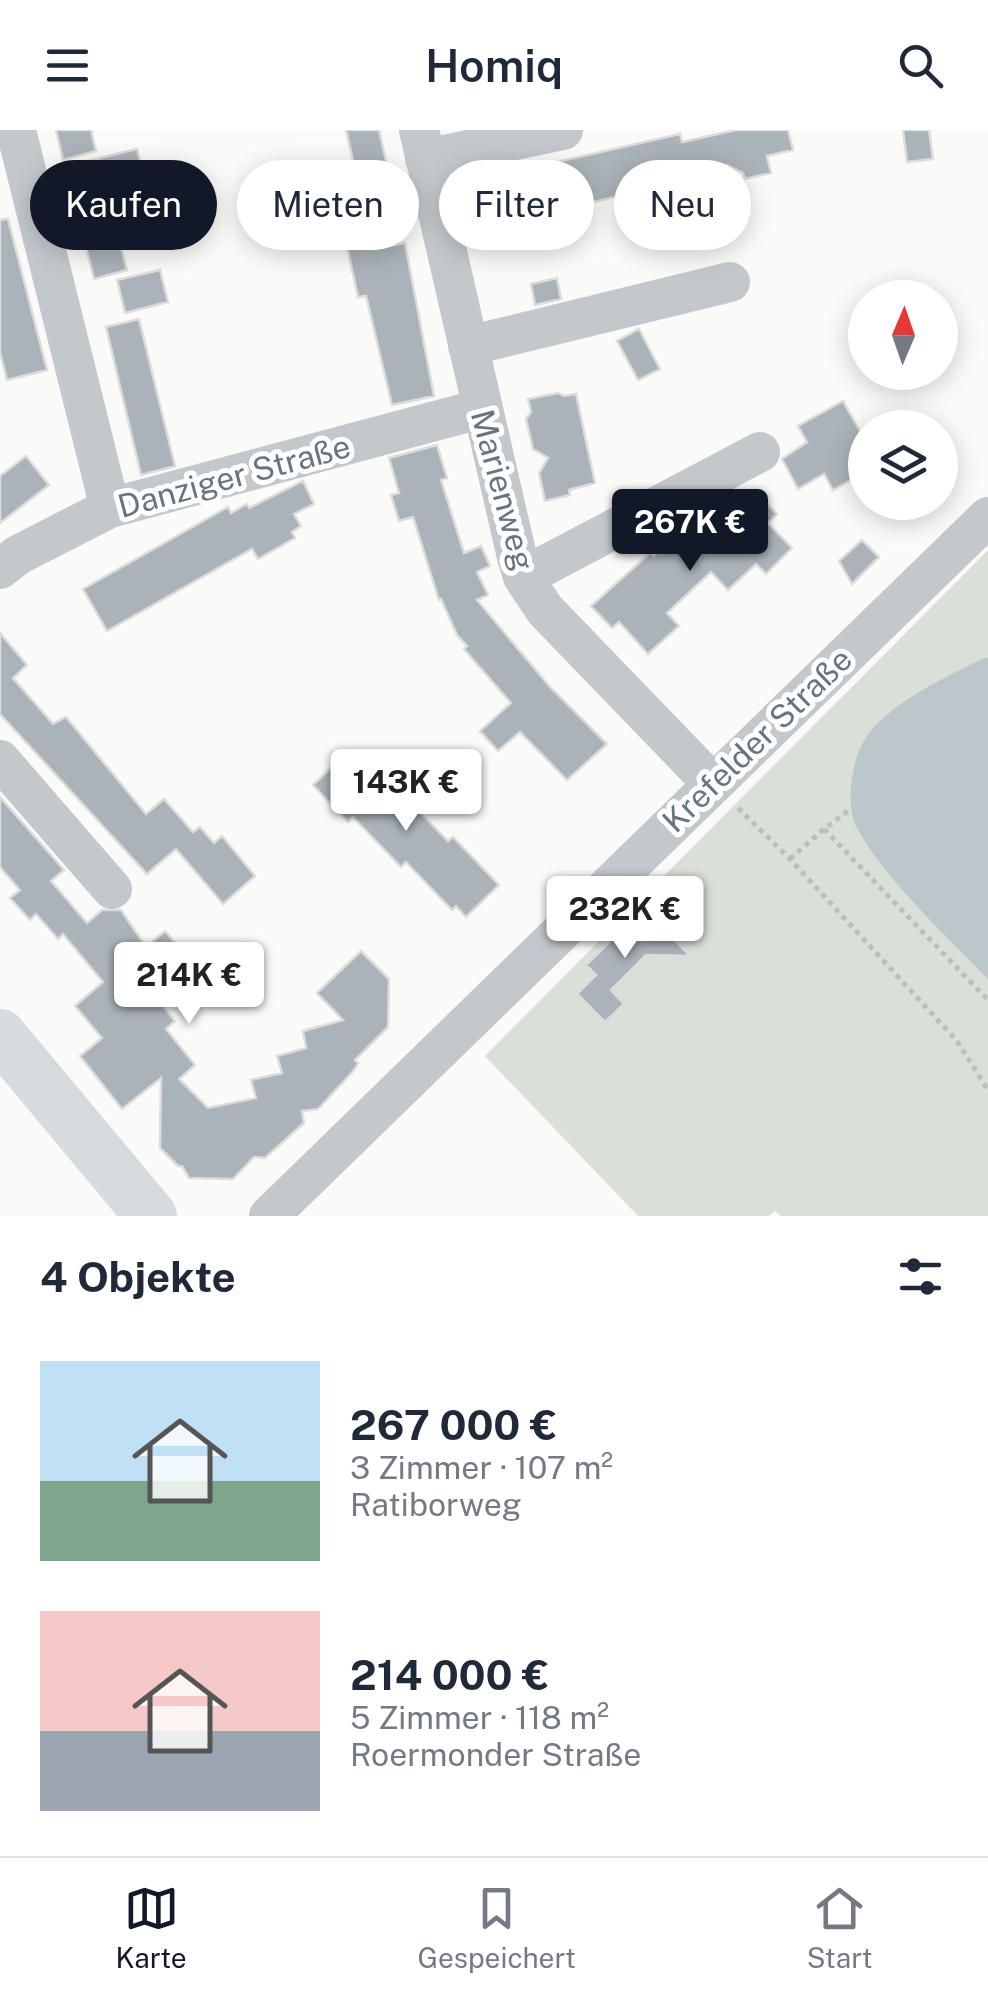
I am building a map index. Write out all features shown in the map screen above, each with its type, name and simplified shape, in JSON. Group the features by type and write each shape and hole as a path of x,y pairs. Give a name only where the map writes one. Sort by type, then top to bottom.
{"main road":[{"path":"0,1035 152,1216"}],"street":[{"path":"16,130 110,508"},
{"path":"422,144 564,130"},
{"name":"Marienweg","path":"422,144 480,409 524,577 545,610 712,783"},
{"path":"468,346 730,282"},
{"name":"Danziger Straße","path":"0,570 18,554 110,508 480,409"},
{"path":"524,577 760,452"},
{"name":"Krefelder Straße","path":"269,1216 988,516"},
{"path":"0,760 112,889"}],"path":[{"path":"712,783 790,860 956,1041 988,1090"},
{"path":"790,860 851,809"},
{"path":"824,828 988,1000"}],"shaded area":[{"path":"988,550 988,1216 781,1216 775,1211 769,1216 638,1216 485,1056"},
{"path":"988,658 988,979 883,867 857,828 851,804 856,761 874,727 912,697"}],"building":[{"path":"56,130 91,130 96,151 63,160"},
{"path":"346,130 379,130 386,160 353,160"},
{"path":"736,130 788,130 793,150 767,156 771,173 751,178 751,160 614,160 614,197 594,202 594,160 565,160 680,134 682,142"},
{"path":"903,130 929,130 933,159 907,162"},
{"path":"137,149 140,160 91,160"},
{"path":"8,219 47,370 7,380 0,352 0,220"},
{"path":"87,250 122,250 127,270 94,279"},
{"path":"348,250 406,250 434,396 392,405 366,296 358,297"},
{"path":"160,270 168,302 125,313 117,280"},
{"path":"557,278 561,299 535,305 531,284"},
{"path":"139,319 175,466 141,475 106,327"},
{"path":"639,329 660,369 638,380 617,341"},
{"path":"576,394 595,483 545,501 539,473 548,458 533,449 526,419 531,412 528,399"},
{"path":"843,401 848,410 848,482 833,490 824,474 798,489 782,459 807,442 798,426"},
{"path":"437,445 447,478 441,480 464,553 481,546 490,566 477,572 488,595 477,600 550,687 607,744 567,780 520,732 498,751 480,731 511,703 464,649 467,646 439,600 413,517 399,521 391,495 399,493 389,458"},
{"path":"26,456 49,485 0,523 0,476"},
{"path":"303,481 314,504 294,514 301,526 292,532 295,538 258,559 252,549 107,631 83,589 228,507 231,513 247,504 249,508"},
{"path":"759,496 777,514 768,523 792,548 766,574 756,564 728,590 711,572 667,613 679,626 648,654 619,622 612,628 591,606 650,553 654,556 666,544 671,549 680,540 689,545 707,526 717,537"},
{"path":"862,540 879,557 852,584 839,561"},
{"path":"0,633 27,665 13,678 53,724 66,717 146,814 164,799 193,832 200,827 214,843 222,836 255,876 223,904 176,849 147,874 0,714"},
{"path":"350,750 397,798 402,794 448,841 453,837 499,885 466,917 456,906 452,910 406,862 401,867 353,817 348,822 313,785"},
{"path":"0,797 64,870 51,881 87,923 102,910 121,910 146,947 165,931 183,952 145,985 175,1021 166,1029 195,1065 179,1079 208,1108 256,1098 251,1080 282,1073 277,1056 306,1048 303,1031 343,1020 317,993 361,951 389,979 388,1027 355,1060 358,1063 354,1070 318,1109 302,1111 304,1123 265,1158 254,1157 233,1179 189,1178 182,1166 160,1148 161,1078 122,1109 80,1056 102,1038 75,1006 103,982 63,934 58,939 36,914 30,920 10,898 20,890 0,867"},
{"path":"644,908 690,956 646,955 611,990 624,1004 605,1022 577,994 596,975 586,965"}]}
